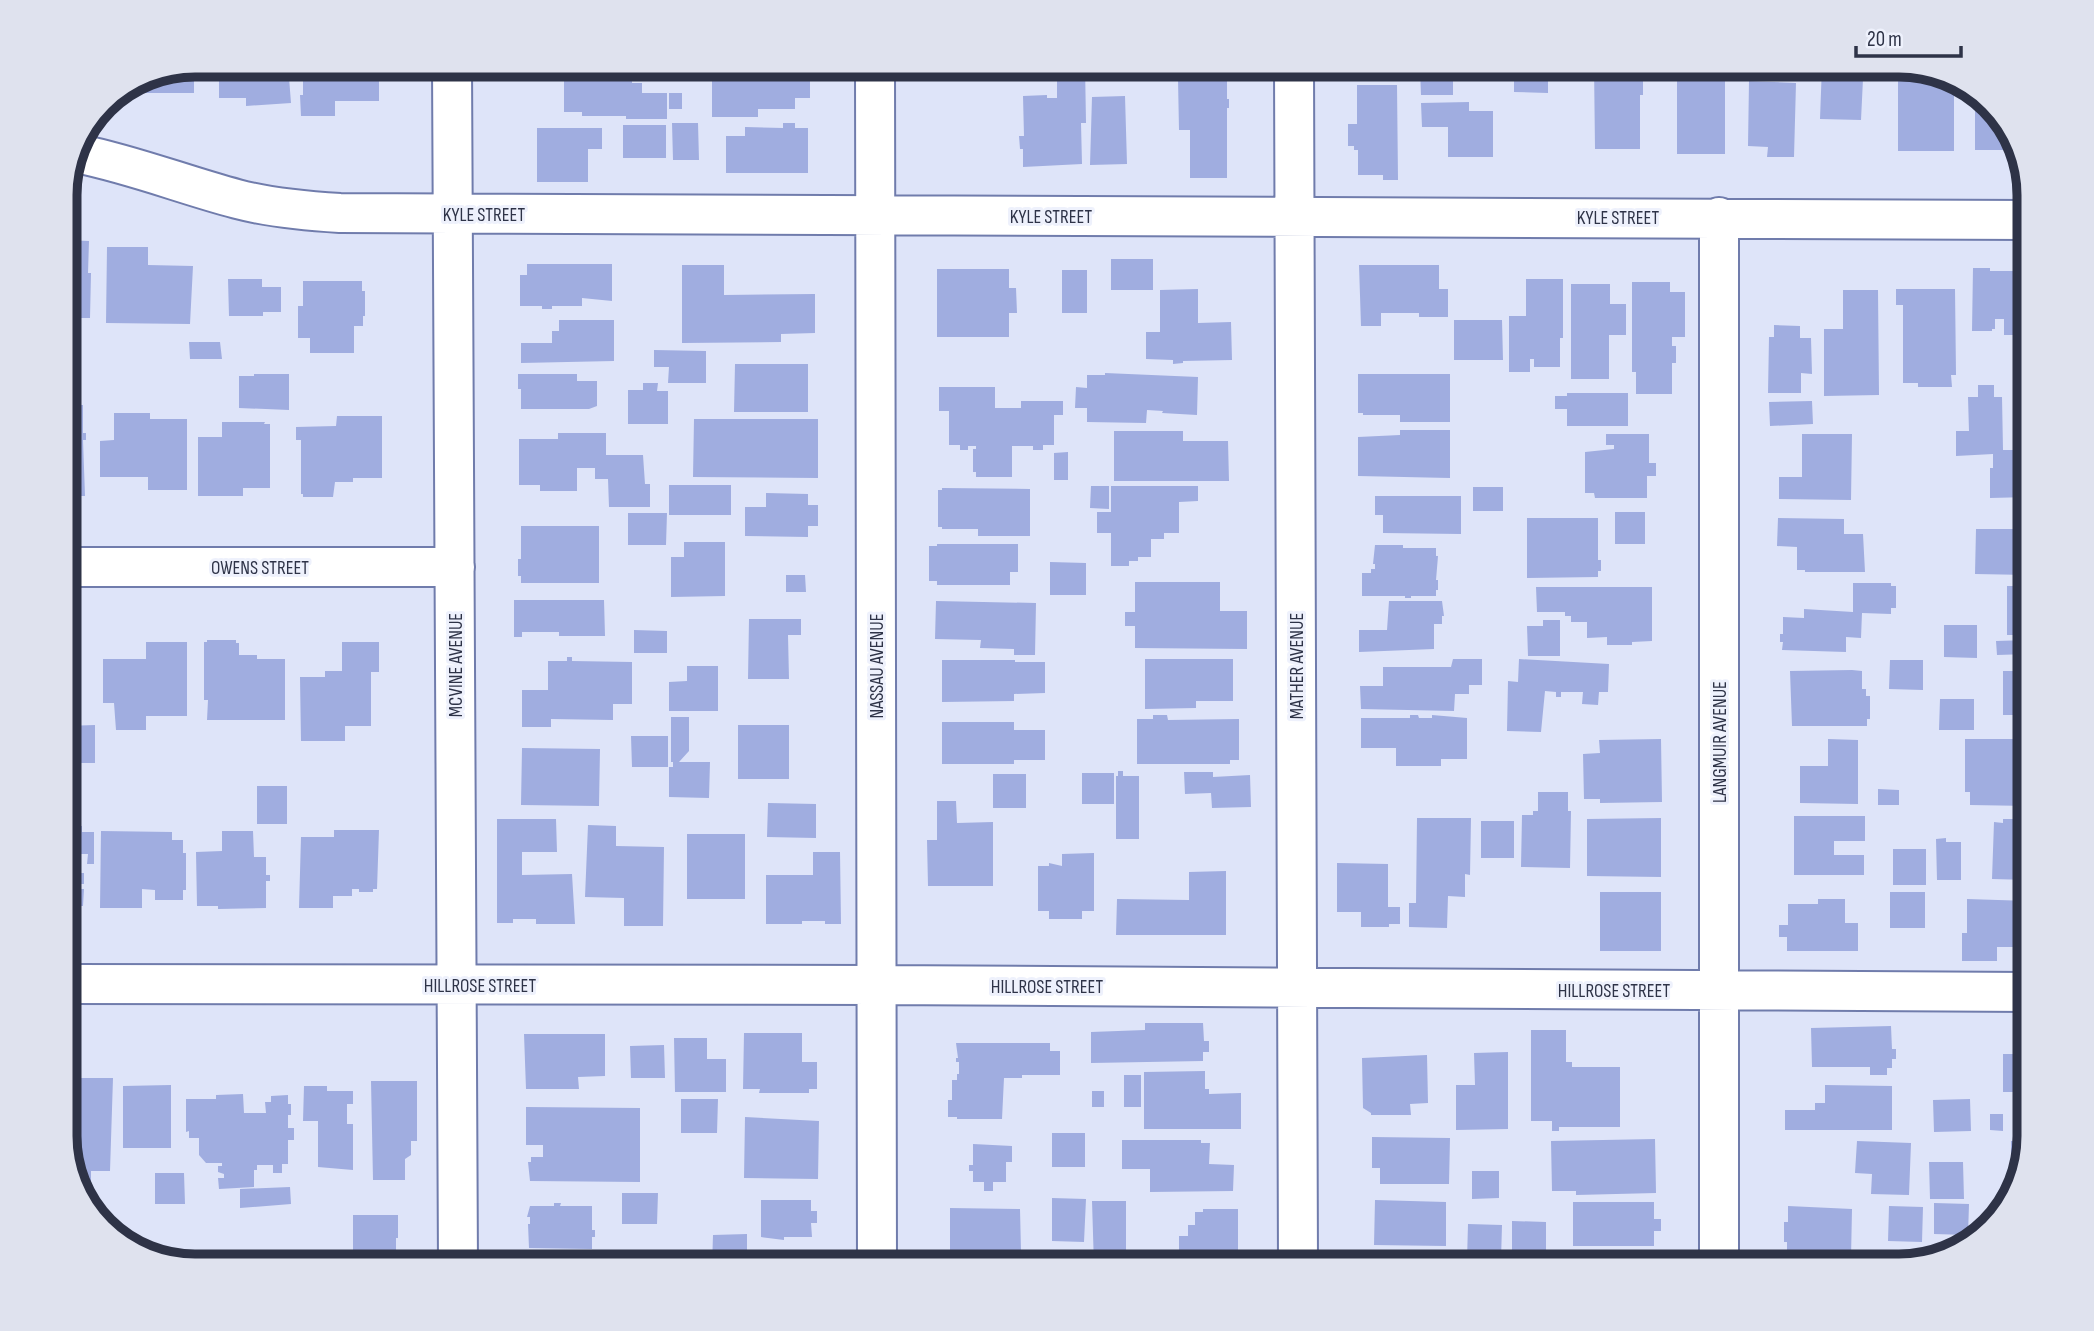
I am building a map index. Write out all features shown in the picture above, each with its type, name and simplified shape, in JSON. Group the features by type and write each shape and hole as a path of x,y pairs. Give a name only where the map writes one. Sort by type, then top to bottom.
{"street":[{"name":"MCVINE AVENUE","path":"452,77 458,1254"},
{"name":"NASSAU AVENUE","path":"875,77 877,1254"},
{"name":"MATHER AVENUE","path":"1294,77 1298,1254"},
{"name":"KYLE STREET","path":"84,155 260,204 340,213 2017,220"},
{"name":"LANGMUIR AVENUE","path":"1719,217 1719,1254"},
{"name":"OWENS STREET","path":"77,567 455,567"},
{"name":"HILLROSE STREET","path":"77,984 877,985 2017,992"}],"building":[{"path":"194,77 194,93 138,93 157,83"},
{"path":"219,77 289,77 291,103 246,106 246,98 219,98"},
{"path":"303,77 379,77 379,101 335,101 335,116 301,116 300,95 303,95"},
{"path":"564,77 632,77 632,83 642,83 642,93 667,93 667,119 626,119 626,116 582,116 582,112 564,112"},
{"path":"712,77 810,77 810,98 795,98 795,109 758,109 758,117 712,117"},
{"path":"1057,77 1085,77 1086,123 1081,123 1082,164 1023,167 1023,149 1020,149 1019,136 1024,136 1023,96 1047,95 1047,98 1057,98"},
{"path":"1420,77 1453,77 1453,95 1421,95"},
{"path":"1514,77 1548,77 1548,93 1514,92"},
{"path":"1594,77 1643,77 1643,95 1640,95 1640,149 1595,149"},
{"path":"1677,77 1725,77 1725,154 1677,154"},
{"path":"1822,77 1883,77 1863,79 1861,120 1820,119"},
{"path":"1898,77 1930,81 1954,91 1954,151 1898,151"},
{"path":"1178,79 1227,79 1227,178 1190,178 1190,130 1179,130"},
{"path":"1749,81 1796,83 1794,157 1767,157 1768,147 1748,146"},
{"path":"1357,85 1397,85 1398,180 1383,180 1383,175 1358,175 1358,150 1354,150 1354,146 1348,146 1348,124 1357,124"},
{"path":"669,93 682,93 682,109 669,109"},
{"path":"1125,96 1127,164 1090,165 1092,97"},
{"path":"1469,102 1469,111 1493,111 1493,157 1448,157 1448,127 1422,127 1421,103"},
{"path":"1975,106 1993,123 2008,150 1975,150"},
{"path":"672,123 698,123 699,160 673,160"},
{"path":"783,123 795,123 795,128 808,128 808,173 726,173 726,136 745,136 745,127 783,128"},
{"path":"623,125 666,125 666,158 623,158"},
{"path":"537,128 602,128 602,149 588,149 588,182 537,182"},
{"path":"77,240 89,241 90,318 77,318"},
{"path":"107,247 148,247 148,265 193,266 190,324 106,323"},
{"path":"1111,259 1153,259 1153,290 1111,290"},
{"path":"527,264 612,264 612,301 582,298 582,306 552,306 552,309 520,306 520,275 527,275"},
{"path":"682,265 724,265 724,295 815,294 815,333 781,334 781,342 682,343"},
{"path":"1359,265 1439,265 1439,289 1448,289 1448,317 1419,317 1419,313 1381,313 1381,326 1361,326"},
{"path":"1973,268 2017,271 2017,335 2004,335 2004,319 1995,319 1995,329 1992,331 1972,331"},
{"path":"937,269 1009,269 1009,288 1016,288 1017,313 1009,313 1009,337 937,337"},
{"path":"1062,270 1087,270 1087,313 1062,313"},
{"path":"228,279 262,279 262,287 281,287 281,312 263,312 263,316 229,316"},
{"path":"1526,279 1563,279 1560,367 1534,367 1534,359 1530,359 1530,372 1509,372 1509,316 1526,316"},
{"path":"303,281 362,281 362,291 365,291 365,316 363,326 354,326 354,353 310,353 310,338 298,338 298,306 303,306"},
{"path":"1632,282 1670,282 1670,292 1685,292 1685,337 1672,337 1672,346 1676,346 1676,363 1672,363 1672,394 1636,394 1636,372 1632,372"},
{"path":"1571,284 1610,284 1610,304 1626,304 1626,335 1609,335 1609,379 1571,379"},
{"path":"1198,289 1198,323 1231,322 1232,360 1183,361 1173,364 1173,360 1146,359 1146,332 1160,332 1160,290"},
{"path":"1896,289 1955,289 1956,375 1951,375 1952,387 1918,387 1918,383 1903,383 1903,305 1896,305"},
{"path":"1843,290 1878,290 1879,395 1824,396 1824,329 1843,329"},
{"path":"559,320 614,320 614,361 521,363 521,343 552,343 552,331 559,331"},
{"path":"1454,320 1502,320 1503,360 1454,360"},
{"path":"1774,325 1800,326 1800,338 1811,338 1812,374 1801,373 1801,393 1768,393 1769,337 1774,337"},
{"path":"189,342 220,342 222,359 190,359"},
{"path":"654,350 706,351 706,383 668,383 669,367 654,367"},
{"path":"735,364 808,364 808,412 734,412"},
{"path":"1105,373 1198,377 1197,415 1147,410 1146,423 1087,422 1087,408 1075,408 1076,387 1087,388 1087,375"},
{"path":"289,374 289,410 239,408 239,376"},
{"path":"518,374 577,374 577,381 597,381 597,406 589,409 521,409"},
{"path":"1358,374 1450,374 1450,422 1400,422 1400,415 1358,413"},
{"path":"643,383 658,383 657,391 668,391 668,424 628,424 628,390 643,390"},
{"path":"1978,385 1994,385 1994,397 2002,397 2003,450 2017,450 2017,497 1990,498 1993,454 1956,456 1956,431 1969,431 1968,397 1978,397"},
{"path":"939,387 995,387 995,408 1021,408 1021,401 1063,401 1063,415 1054,415 1054,445 1043,445 1043,450 1033,450 1033,446 1012,446 1012,477 976,477 976,472 973,472 973,449 976,449 976,446 960,450 960,445 949,445 949,411 939,411"},
{"path":"1567,393 1628,393 1628,426 1567,426 1567,409 1555,409 1555,396 1567,396"},
{"path":"1812,401 1813,424 1770,426 1769,402"},
{"path":"77,405 83,405 83,433 86,433 86,440 83,440 85,496 77,496"},
{"path":"114,413 150,413 150,419 187,419 187,490 148,490 148,477 100,477 100,441 114,440"},
{"path":"337,416 382,416 382,478 353,478 353,482 335,482 333,497 303,497 301,440 296,440 296,427 336,426"},
{"path":"694,419 818,419 818,478 693,477"},
{"path":"222,422 270,424 270,488 243,488 243,496 198,496 198,437 222,437"},
{"path":"1400,430 1450,430 1450,478 1358,476 1358,437 1400,435"},
{"path":"1114,431 1183,431 1183,441 1228,441 1229,481 1114,481"},
{"path":"558,433 606,433 606,455 643,455 645,484 650,484 650,507 609,507 608,479 595,479 595,468 577,468 577,491 540,491 540,485 519,485 519,439 558,439"},
{"path":"1606,434 1649,434 1649,463 1656,463 1656,476 1647,476 1647,498 1595,498 1594,493 1585,493 1585,452 1614,449 1614,445 1606,445"},
{"path":"1802,434 1852,434 1851,500 1779,499 1779,477 1802,477"},
{"path":"1068,452 1068,480 1054,480 1054,453"},
{"path":"669,485 731,485 731,515 669,515"},
{"path":"1091,486 1109,486 1109,509 1090,508"},
{"path":"1111,486 1198,486 1198,501 1179,502 1179,533 1164,533 1164,539 1151,539 1151,557 1138,557 1138,561 1129,561 1129,566 1111,566 1111,533 1097,533 1097,512 1111,512"},
{"path":"1473,487 1503,487 1503,511 1473,511"},
{"path":"1030,489 1030,536 978,536 978,529 938,527 938,490"},
{"path":"766,493 808,494 808,505 818,505 818,526 808,526 808,537 745,536 745,507 766,507"},
{"path":"1375,496 1461,496 1461,534 1383,533 1383,515 1375,515"},
{"path":"2017,511 2017,575 1975,574 1976,529 2015,529"},
{"path":"1615,512 1645,512 1645,544 1615,544"},
{"path":"628,513 667,513 666,545 628,545"},
{"path":"1527,518 1598,518 1598,560 1601,560 1601,571 1598,571 1598,577 1527,578"},
{"path":"1778,518 1844,519 1844,534 1863,534 1865,572 1797,570 1797,547 1777,546"},
{"path":"521,526 599,526 599,583 521,583 521,576 518,576 518,559 521,559"},
{"path":"684,542 725,542 725,596 671,597 671,557 684,557"},
{"path":"1018,544 1018,572 1010,572 1010,585 937,585 937,581 929,581 929,546"},
{"path":"1375,545 1436,548 1436,596 1362,596 1362,573 1371,573 1371,569 1375,569"},
{"path":"1050,562 1086,563 1086,595 1050,595"},
{"path":"786,575 805,575 806,592 786,592"},
{"path":"1135,582 1220,582 1220,611 1247,611 1247,649 1135,648 1135,626 1125,626 1125,612 1135,612"},
{"path":"1853,583 1891,583 1891,586 1896,586 1896,608 1891,608 1891,614 1862,613 1861,638 1846,637 1846,652 1782,650 1780,634 1783,634 1783,617 1804,618 1804,609 1853,612"},
{"path":"2007,586 2017,586 2017,635 2007,635"},
{"path":"1536,587 1652,587 1652,641 1632,642 1632,645 1607,645 1607,637 1587,638 1587,622 1571,622 1571,616 1565,616 1565,612 1537,612"},
{"path":"514,600 604,600 605,636 559,636 559,632 522,632 522,637 514,637"},
{"path":"936,601 1036,603 1035,655 1014,655 1014,649 980,648 981,640 935,639"},
{"path":"1389,601 1442,601 1444,616 1442,624 1434,624 1434,649 1359,652 1359,630 1387,630"},
{"path":"749,619 801,619 801,635 788,635 789,679 748,679"},
{"path":"1543,620 1560,620 1560,656 1528,656 1527,626 1543,626"},
{"path":"1944,625 1977,625 1977,658 1944,657"},
{"path":"634,630 667,631 667,653 634,653"},
{"path":"236,640 236,643 239,643 239,655 257,655 257,659 285,659 285,720 207,720 208,700 204,700 204,642"},
{"path":"2017,640 2017,654 1997,655 1996,641"},
{"path":"146,642 187,642 187,716 146,716 146,730 116,730 114,703 103,703 103,659 146,659"},
{"path":"342,642 379,642 379,672 371,672 371,726 345,726 345,741 301,741 300,677 325,677 325,671 342,671"},
{"path":"567,657 572,657 572,661 632,662 632,704 613,704 613,720 551,719 551,727 522,727 522,690 548,690 548,661 567,661"},
{"path":"1145,659 1233,659 1233,701 1196,701 1196,708 1145,709"},
{"path":"1453,659 1482,659 1482,685 1469,685 1469,694 1455,694 1454,711 1361,709 1360,686 1383,686 1383,667 1451,667"},
{"path":"1519,659 1609,664 1608,692 1599,692 1598,705 1582,704 1583,692 1561,692 1561,697 1556,697 1556,692 1545,691 1541,732 1507,731 1508,681 1518,682"},
{"path":"942,660 1045,662 1045,693 1014,694 1014,701 942,702"},
{"path":"1890,660 1923,660 1923,690 1889,689"},
{"path":"687,666 718,666 718,711 669,711 669,682 687,681"},
{"path":"1790,671 1862,671 1862,689 1866,689 1866,696 1870,696 1870,719 1867,719 1867,726 1792,726"},
{"path":"2003,671 2017,671 2017,715 2003,715"},
{"path":"1940,699 1974,699 1974,730 1939,730"},
{"path":"1153,715 1167,715 1168,720 1239,719 1239,760 1230,760 1230,764 1137,764 1137,719 1153,719"},
{"path":"1410,715 1418,715 1419,718 1432,718 1432,715 1467,718 1467,759 1441,759 1441,766 1396,766 1396,748 1361,748 1361,718 1410,718"},
{"path":"671,717 689,717 689,751 679,762 710,762 709,798 669,797 669,767 673,767"},
{"path":"942,722 1014,722 1014,730 1045,730 1045,760 1014,760 1014,764 942,764"},
{"path":"95,725 95,763 77,763 77,726"},
{"path":"738,725 789,725 789,779 738,779"},
{"path":"631,736 668,736 668,767 632,767"},
{"path":"1661,739 1662,802 1600,803 1600,799 1584,799 1583,754 1600,753 1599,740"},
{"path":"1828,739 1858,740 1858,804 1800,803 1800,766 1828,766"},
{"path":"1965,739 2017,739 2017,806 1970,805 1970,792 1965,792"},
{"path":"522,748 600,749 599,806 521,805"},
{"path":"1118,771 1123,771 1123,776 1139,776 1139,839 1116,839"},
{"path":"1184,772 1213,772 1213,777 1250,775 1251,807 1212,808 1211,793 1185,794"},
{"path":"1082,773 1114,773 1114,804 1082,804"},
{"path":"993,774 1026,774 1026,808 993,808"},
{"path":"257,786 287,786 287,824 257,824"},
{"path":"1878,789 1899,790 1899,805 1878,805"},
{"path":"1538,792 1568,792 1568,811 1571,811 1570,868 1521,867 1522,815 1533,815 1533,811 1538,811"},
{"path":"937,801 956,801 957,823 993,822 993,886 928,886 927,840 937,840"},
{"path":"768,803 816,804 816,838 767,837"},
{"path":"1794,816 1865,816 1865,841 1834,841 1834,855 1864,855 1864,875 1794,875"},
{"path":"1417,818 1471,818 1470,875 1465,874 1465,897 1448,896 1447,928 1409,927 1409,903 1416,903"},
{"path":"1661,818 1661,877 1587,876 1587,819"},
{"path":"497,819 556,819 557,852 522,852 522,875 572,874 575,924 536,924 536,919 513,919 513,923 497,923"},
{"path":"2003,819 2017,819 2017,880 1992,879 1994,822 2003,823"},
{"path":"1481,821 1514,821 1514,858 1481,858"},
{"path":"588,825 616,826 616,846 664,847 663,926 624,926 624,898 585,897"},
{"path":"77,826 82,826 82,832 94,832 94,864 87,864 88,854 81,854 81,873 84,873 84,884 81,884 81,889 84,889 83,906 77,906"},
{"path":"334,830 379,830 377,889 373,889 373,892 359,892 359,889 352,889 352,896 333,896 333,908 299,908 301,837 334,837"},
{"path":"101,831 172,832 172,840 183,840 183,853 186,853 186,890 183,890 183,900 155,900 155,890 142,889 142,908 100,908"},
{"path":"222,831 253,831 254,857 266,857 266,875 270,875 270,881 266,881 266,908 218,909 218,906 197,906 196,852 222,851"},
{"path":"687,834 745,834 745,899 687,899"},
{"path":"1946,838 1946,842 1961,842 1961,880 1937,880 1936,839"},
{"path":"1893,849 1926,849 1926,885 1893,885"},
{"path":"813,852 840,852 841,924 802,921 802,924 766,924 766,875 813,875"},
{"path":"1094,853 1094,911 1082,911 1082,919 1049,919 1049,911 1038,911 1038,866 1049,866 1049,863 1062,866 1062,854"},
{"path":"1337,863 1388,864 1388,907 1400,907 1400,924 1389,924 1389,927 1361,927 1361,912 1337,912"},
{"path":"1226,871 1226,935 1116,935 1117,899 1189,900 1189,872"},
{"path":"1600,892 1661,892 1661,951 1600,951"},
{"path":"1890,892 1925,892 1925,928 1890,928"},
{"path":"1818,899 1845,899 1845,923 1858,923 1858,951 1787,951 1787,937 1779,937 1779,925 1788,925 1788,904 1818,904"},
{"path":"1967,899 2017,901 2017,947 1997,947 1997,961 1962,961 1962,933 1967,933"},
{"path":"1145,1023 1203,1023 1204,1041 1209,1041 1209,1052 1203,1052 1203,1061 1091,1063 1091,1032 1145,1030"},
{"path":"1891,1026 1892,1049 1896,1049 1896,1059 1892,1059 1892,1068 1887,1068 1887,1075 1870,1075 1870,1067 1812,1067 1811,1028"},
{"path":"1531,1030 1566,1030 1566,1062 1572,1062 1572,1067 1620,1067 1620,1127 1559,1127 1559,1131 1552,1131 1552,1121 1531,1121"},
{"path":"744,1033 802,1033 802,1062 817,1062 817,1089 809,1089 809,1093 759,1093 760,1089 743,1089"},
{"path":"524,1034 605,1034 605,1076 578,1077 579,1089 526,1089"},
{"path":"674,1038 707,1038 707,1059 726,1059 726,1092 675,1092"},
{"path":"956,1043 1050,1043 1050,1051 1060,1051 1060,1075 1004,1078 1002,1119 948,1117 948,1100 952,1100 952,1080 957,1080 959,1074"},
{"path":"664,1045 665,1078 631,1078 630,1046"},
{"path":"1508,1052 1508,1129 1456,1130 1456,1085 1475,1085 1474,1053"},
{"path":"2003,1054 2017,1054 2017,1092 2003,1092"},
{"path":"1427,1055 1428,1103 1410,1104 1411,1115 1371,1115 1363,1108 1362,1058"},
{"path":"1205,1071 1205,1089 1209,1089 1209,1094 1241,1093 1241,1129 1144,1129 1144,1072"},
{"path":"1124,1075 1141,1075 1141,1107 1124,1107"},
{"path":"79,1078 113,1078 110,1171 91,1171 91,1188 79,1159"},
{"path":"371,1081 417,1081 417,1141 411,1141 411,1155 405,1159 405,1180 373,1180"},
{"path":"171,1085 171,1148 123,1148 123,1086"},
{"path":"1825,1085 1892,1086 1892,1130 1785,1130 1785,1110 1815,1110 1815,1103 1825,1103"},
{"path":"304,1086 327,1086 327,1091 353,1091 353,1104 347,1104 347,1124 353,1124 353,1170 318,1167 318,1121 303,1121"},
{"path":"1092,1091 1104,1091 1104,1107 1092,1107"},
{"path":"243,1094 244,1113 266,1113 265,1102 271,1102 271,1096 288,1095 291,1115 288,1115 288,1128 294,1128 294,1140 288,1140 288,1164 282,1164 282,1173 273,1173 273,1165 257,1165 257,1170 254,1170 254,1187 219,1189 218,1178 224,1178 224,1174 218,1172 218,1166 222,1166 222,1163 206,1163 199,1155 199,1138 189,1138 189,1131 186,1132 186,1099 216,1099 216,1095"},
{"path":"681,1099 718,1099 717,1133 681,1133"},
{"path":"1970,1099 1971,1131 1934,1132 1933,1100"},
{"path":"526,1107 640,1108 640,1182 530,1181 528,1162 531,1162 531,1157 543,1157 543,1145 526,1145"},
{"path":"1990,1114 2003,1114 2003,1131 1990,1130"},
{"path":"745,1117 819,1121 818,1179 744,1178"},
{"path":"1052,1133 1085,1133 1085,1167 1052,1167"},
{"path":"1372,1137 1450,1138 1449,1184 1380,1184 1380,1168 1372,1168"},
{"path":"1655,1139 1656,1193 1576,1195 1576,1191 1552,1191 1551,1141"},
{"path":"1122,1140 1201,1140 1201,1143 1210,1143 1209,1164 1234,1165 1233,1191 1150,1192 1150,1169 1122,1169"},
{"path":"1857,1141 1911,1143 1909,1195 1871,1194 1872,1174 1855,1173"},
{"path":"2011,1141 2017,1141 2016,1152 2011,1173"},
{"path":"973,1144 1012,1146 1012,1162 1006,1162 1006,1182 993,1182 993,1191 984,1191 984,1182 973,1182 973,1171 969,1171 969,1165 973,1165"},
{"path":"1929,1162 1963,1162 1964,1199 1930,1199"},
{"path":"1472,1171 1499,1171 1499,1198 1472,1199"},
{"path":"155,1173 184,1173 185,1204 155,1204"},
{"path":"290,1187 291,1204 240,1208 240,1189"},
{"path":"622,1193 658,1193 657,1224 622,1224"},
{"path":"1052,1198 1086,1199 1084,1242 1052,1241"},
{"path":"761,1200 811,1200 811,1211 817,1211 817,1223 811,1223 812,1237 784,1237 784,1240 761,1237"},
{"path":"1375,1200 1446,1202 1446,1246 1374,1245"},
{"path":"1092,1201 1126,1201 1126,1254 1094,1254"},
{"path":"1573,1202 1654,1202 1654,1219 1661,1219 1661,1231 1654,1231 1654,1246 1573,1246"},
{"path":"554,1203 561,1203 560,1206 592,1206 592,1230 595,1230 595,1237 592,1237 592,1249 529,1248 530,1217 527,1217 530,1206 554,1206"},
{"path":"1934,1203 1969,1204 1968,1232 1963,1235 1934,1234"},
{"path":"1788,1206 1852,1209 1851,1254 1787,1254 1784,1222 1788,1222"},
{"path":"1889,1206 1923,1207 1922,1242 1888,1241"},
{"path":"950,1208 1020,1209 1021,1252 950,1252"},
{"path":"1203,1209 1238,1209 1238,1254 1179,1254 1179,1236 1188,1236 1188,1225 1195,1225 1195,1212 1203,1212"},
{"path":"353,1215 398,1215 396,1254 353,1254"},
{"path":"1512,1221 1546,1222 1546,1254 1512,1254"},
{"path":"1468,1224 1502,1225 1501,1254 1467,1254"},
{"path":"747,1234 747,1254 712,1254 713,1235"}]}
